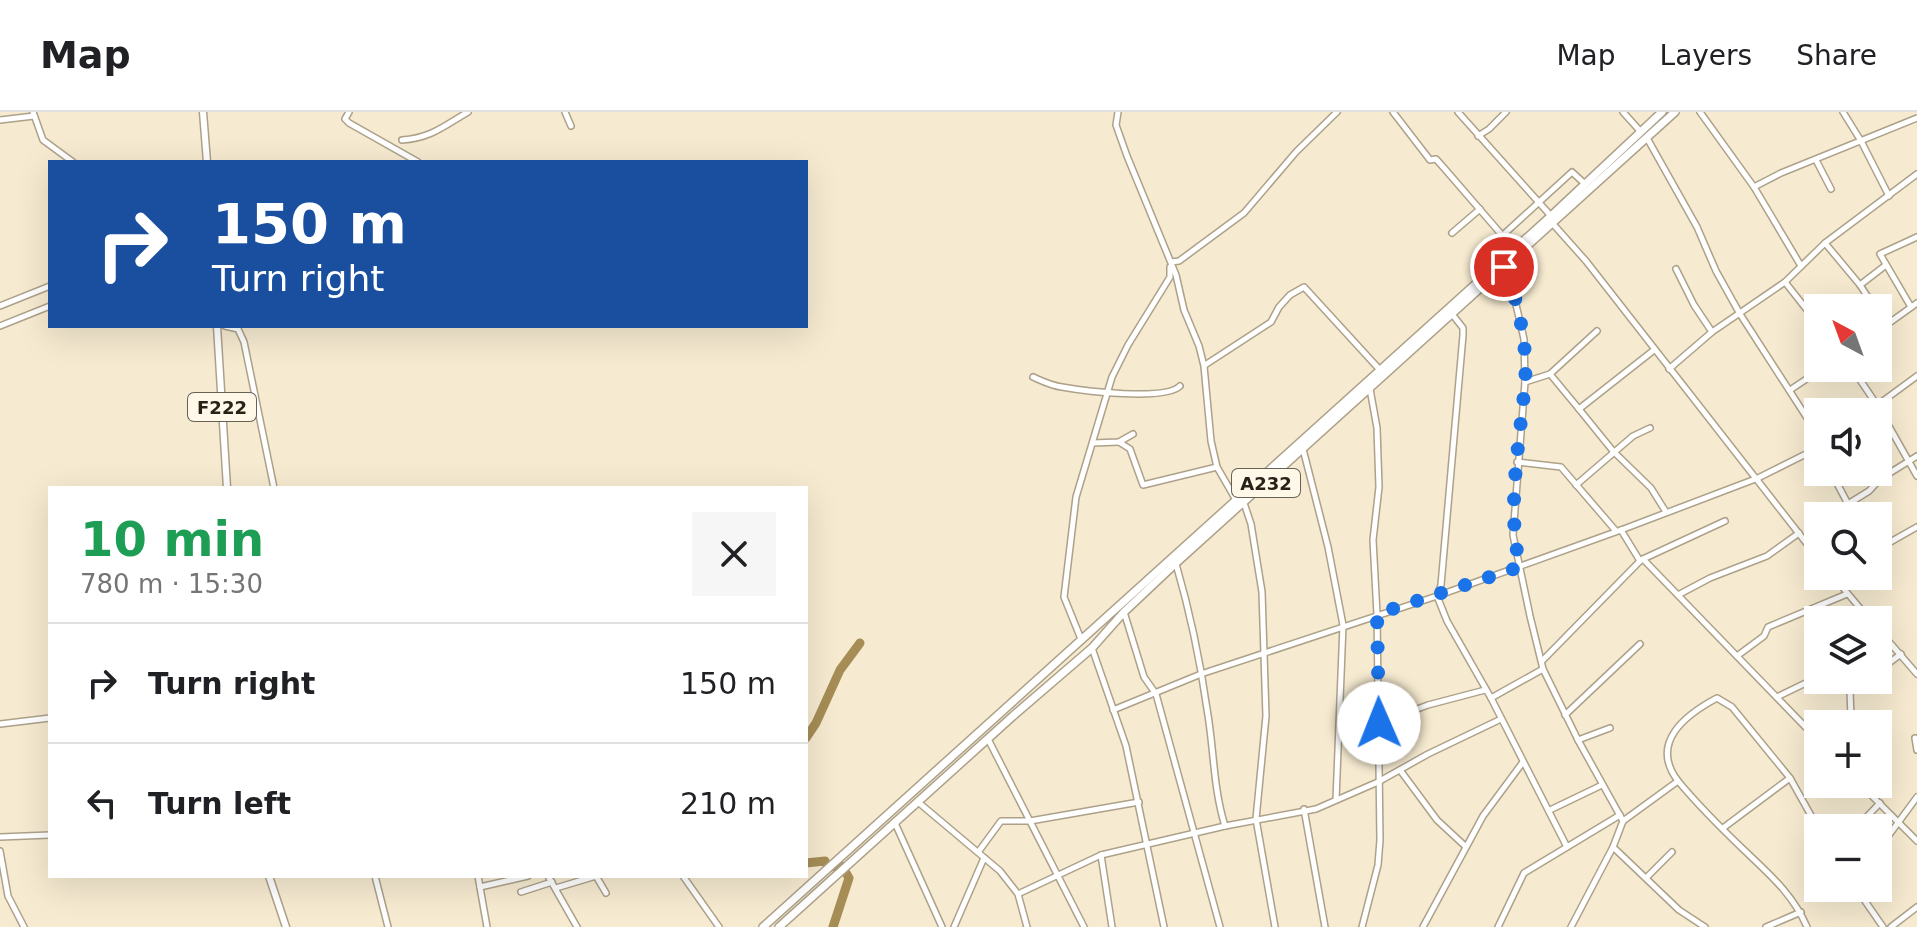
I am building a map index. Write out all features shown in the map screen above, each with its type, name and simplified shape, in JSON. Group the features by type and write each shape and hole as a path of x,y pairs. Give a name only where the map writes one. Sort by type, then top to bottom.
{"highway":[{"name":"A232","path":"1240,502 1380,370 1452,314 1504,267 1644,135 1662,112"},
{"name":"A232","path":"763,927 1081,639 1370,389 1514,249 1552,220 1585,184 1675,112"},
{"name":"A232","path":"779,927 1092,648 1124,612 1225,515"},
{"path":"1005,708 1013,716"}],"main road":[{"path":"203,112 207,160"},
{"name":"F222","path":"217,328 227,486"},
{"path":"270,878 286,927"}],"street":[{"path":"349,112 345,119 349,123 414,160"},
{"path":"402,140 421,139 468,112"},
{"path":"565,112 571,126"},
{"path":"1118,112 1116,125 1170,262 1204,366 1208,419 1217,467 1240,502 1253,536 1262,592 1266,716 1256,819 1275,927"},
{"path":"1170,262 1179,261 1244,213 1296,152 1337,112"},
{"path":"1393,112 1424,154 1430,160 1436,159 1514,249"},
{"path":"1458,112 1586,261 1804,540"},
{"path":"1478,136 1506,112"},
{"path":"1623,112 1644,135 1697,227 1716,271 1740,314 1804,412"},
{"path":"1700,112 1754,187 1801,266"},
{"path":"1843,112 1889,196"},
{"path":"0,120 33,114 43,140 70,160"},
{"path":"1754,187 1917,118"},
{"path":"1816,160 1831,189"},
{"path":"1503,235 1572,172 1585,184"},
{"path":"1669,369 1712,332 1785,282 1825,243 1917,174"},
{"path":"1452,233 1480,209"},
{"path":"1892,322 1914,305 1880,254 1917,237"},
{"path":"1825,243 1866,294"},
{"path":"1860,285 1886,265"},
{"path":"1504,267 1510,279 1524,339 1525,382 1513,535 1542,665 1578,740 1622,818 1613,847 1571,927"},
{"path":"1676,269 1712,332"},
{"path":"1081,639 1064,597 1076,497 1112,377 1128,345 1173,276"},
{"path":"1785,282 1804,306"},
{"path":"0,306 48,287"},
{"path":"1204,366 1271,322 1290,295 1304,287 1380,370"},
{"path":"0,326 48,307"},
{"path":"1452,314 1463,328 1463,335 1441,585 1437,596 1447,621 1491,698 1567,847"},
{"path":"234,328 238,329 244,342 274,486"},
{"path":"1525,382 1550,374 1597,331"},
{"path":"1579,409 1654,350"},
{"path":"1550,374 1613,451 1651,488 1666,512"},
{"path":"1887,398 1917,376"},
{"path":"1033,377 1065,388 1145,395 1175,391 1180,386"},
{"path":"1790,390 1804,381"},
{"path":"1362,927 1378,865 1379,723 1373,540 1379,487 1377,428 1370,389"},
{"path":"1576,485 1613,451 1650,428"},
{"path":"1892,432 1917,476"},
{"path":"1093,443 1119,442 1133,434"},
{"path":"1119,442 1130,449 1143,485 1217,467"},
{"path":"1303,449 1328,547 1343,625 1336,800"},
{"path":"1113,710 1201,674 1520,567 1758,478 1804,455"},
{"path":"1892,472 1917,456"},
{"path":"1517,462 1561,467 1642,560 1804,725"},
{"path":"1838,486 1848,504 1873,486"},
{"path":"1491,698 1542,665 1642,560 1725,521"},
{"path":"1892,541 1917,527"},
{"path":"1678,595 1710,578 1767,556 1799,533"},
{"path":"1176,563 1194,634 1219,807 1225,826"},
{"path":"1844,590 1858,606"},
{"path":"1737,656 1760,640 1768,627 1847,594"},
{"path":"1124,612 1144,677 1156,694 1220,927"},
{"path":"1565,715 1640,644"},
{"path":"1892,644 1917,674"},
{"path":"1092,648 1126,746 1164,927"},
{"path":"1892,661 1901,654"},
{"path":"1777,697 1804,684"},
{"path":"1379,723 1428,705 1485,690"},
{"path":"1807,927 1801,912 1779,882 1678,781 1668,762 1667,751 1672,732 1679,723 1717,698 1732,707 1790,778 1810,814"},
{"path":"1,723 48,718"},
{"path":"1018,894 1101,855 1256,819 1316,809 1378,782 1501,719"},
{"path":"1578,740 1610,728"},
{"path":"988,738 1084,927"},
{"path":"1915,738 1917,750"},
{"path":"1423,927 1483,816 1523,762"},
{"path":"1400,770 1437,820 1465,846"},
{"path":"1723,828 1790,778"},
{"path":"1498,927 1524,873 1622,818 1678,781"},
{"path":"1550,810 1602,785"},
{"path":"1892,829 1917,797"},
{"path":"1875,798 1917,841"},
{"path":"918,802 1000,871 1018,894 1027,927"},
{"path":"979,851 1001,821 1030,821 1139,802"},
{"path":"1869,814 1880,803"},
{"path":"1304,809 1325,927"},
{"path":"895,823 939,925"},
{"path":"0,837 48,835"},
{"path":"1613,847 1679,910 1705,927"},
{"path":"0,851 8,896 24,927"},
{"path":"1647,877 1672,852"},
{"path":"1101,855 1112,927"},
{"path":"954,927 984,858"},
{"path":"376,878 388,927"},
{"path":"478,878 487,927"},
{"path":"480,887 519,878"},
{"path":"521,892 552,882 581,878"},
{"path":"597,878 606,893"},
{"path":"684,878 719,927"},
{"path":"552,882 577,927"},
{"path":"1866,902 1883,927"},
{"path":"1891,927 1917,907"},
{"path":"1766,927 1801,912"}],"waterway":[{"path":"808,735 840,670 860,643"},
{"path":"808,863 825,861 828,867 842,866 849,878 833,927"}],"route":[{"path":"1379,723 1377,614 1520,567 1513,535 1525,382 1524,339 1510,279 1504,267"}]}
